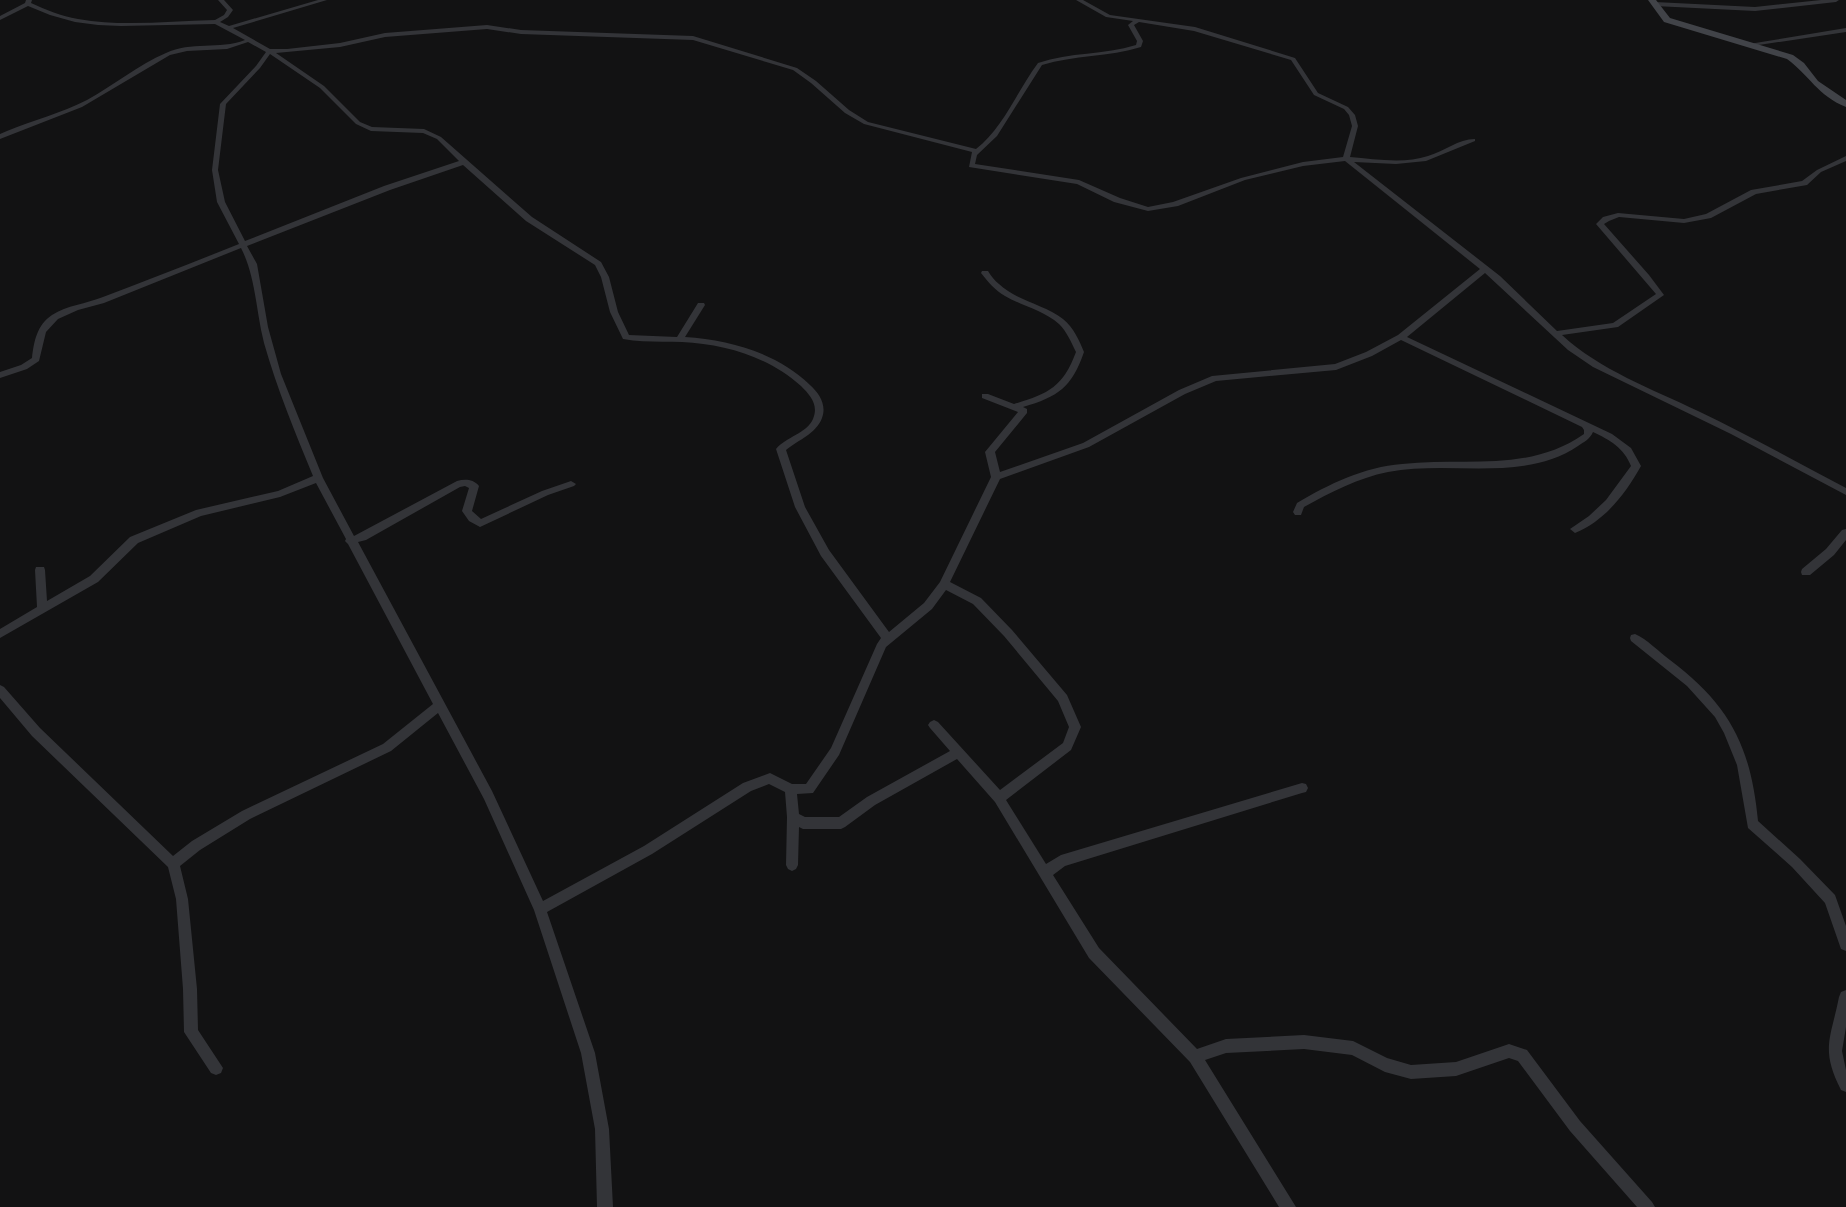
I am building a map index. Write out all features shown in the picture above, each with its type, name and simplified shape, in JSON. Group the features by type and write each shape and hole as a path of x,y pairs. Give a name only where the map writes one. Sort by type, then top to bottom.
{"street":[{"path":"216,22 230,10 221,0"},
{"path":"230,27 324,0"},
{"path":"1079,0 1108,16 1195,29 1293,59 1316,94 1346,108 1352,116 1355,126 1346,159"},
{"path":"1653,2 1755,9 1836,0"},
{"path":"0,18 29,2 40,10 116,27 216,22 230,27 246,41 269,51 322,87 358,123 381,130 424,131 439,138 529,219 598,264 606,277 614,312 626,337 641,340 679,340 726,347 771,360 795,374 814,393 819,403 817,419 806,433 781,449 800,507 825,554 887,638"},
{"path":"1653,2 1667,20 1790,57 1801,65 1815,83 1846,104"},
{"path":"1137,21 1131,25 1131,29 1140,41 1139,46 1065,57 1040,64 1010,114 985,146 974,154 971,166 1079,182 1117,200 1148,209 1175,204 1255,176 1303,164 1346,159 1399,162 1428,158 1459,142 1473,140"},
{"path":"269,51 287,51 385,35 487,27 580,36 693,38 795,69 807,76 852,117 866,123 978,152"},
{"path":"1752,44 1846,30"},
{"path":"0,137 79,106 169,53 237,46 246,41"},
{"path":"269,51 258,67 223,104 215,170 220,202 245,244 253,264 264,327 277,374 318,478 488,794 540,909 588,1053 602,1129 605,1207"},
{"path":"1558,334 1615,325 1660,295 1648,276 1620,250 1600,225 1606,219 1618,215 1684,221 1708,216 1754,192 1804,183 1819,171 1846,158"},
{"path":"1346,159 1485,269 1571,348 1596,365 1734,432 1846,492"},
{"path":"0,375 24,367 36,359 36,345 42,329 54,315 101,301 387,188 464,162"},
{"path":"996,477 1086,445 1182,392 1215,379 1336,367 1369,354 1401,337 1485,269"},
{"path":"985,273 1011,295 1065,323 1080,352 1074,371 1062,387 1048,396 1017,406"},
{"path":"679,340 701,305"},
{"path":"1401,337 1585,425 1625,445 1632,452 1636,466 1626,485 1600,509 1594,521 1575,529"},
{"path":"540,909 648,850 747,787 770,778 791,789 809,789 835,751 887,638 928,606 944,584 996,477 990,452 1024,411 1017,406 985,396"},
{"path":"1298,512 1300,505 1323,492 1399,467 1500,463 1545,456 1566,449 1588,435 1589,430 1585,425"},
{"path":"0,634 94,579 134,540 199,513 280,494 318,478"},
{"path":"350,541 362,537 457,484 466,482 474,486 467,511 481,523 571,484"},
{"path":"1806,572 1830,552 1846,533"},
{"path":"40,570 42,610"},
{"path":"944,584 977,601 1008,633 1063,698 1075,727 1067,746 999,798"},
{"path":"1635,638 1713,705 1733,739 1748,776 1752,824 1796,863 1830,899 1846,944"},
{"path":"0,690 36,732 173,864 182,898 191,1031 216,1068"},
{"path":"173,864 194,845 237,819 382,751 439,706"},
{"path":"934,725 999,798 1094,953 1195,1057 1288,1207"},
{"path":"793,817 803,823 841,823 871,802 958,751"},
{"path":"1046,872 1061,861 1302,788"},
{"path":"791,789 792,864"},
{"path":"1846,997 1834,1042 1840,1075 1846,1085"},
{"path":"1195,1057 1226,1046 1304,1042 1353,1048 1385,1065 1411,1072 1456,1069 1508,1051 1522,1055 1575,1126 1647,1207"}]}
